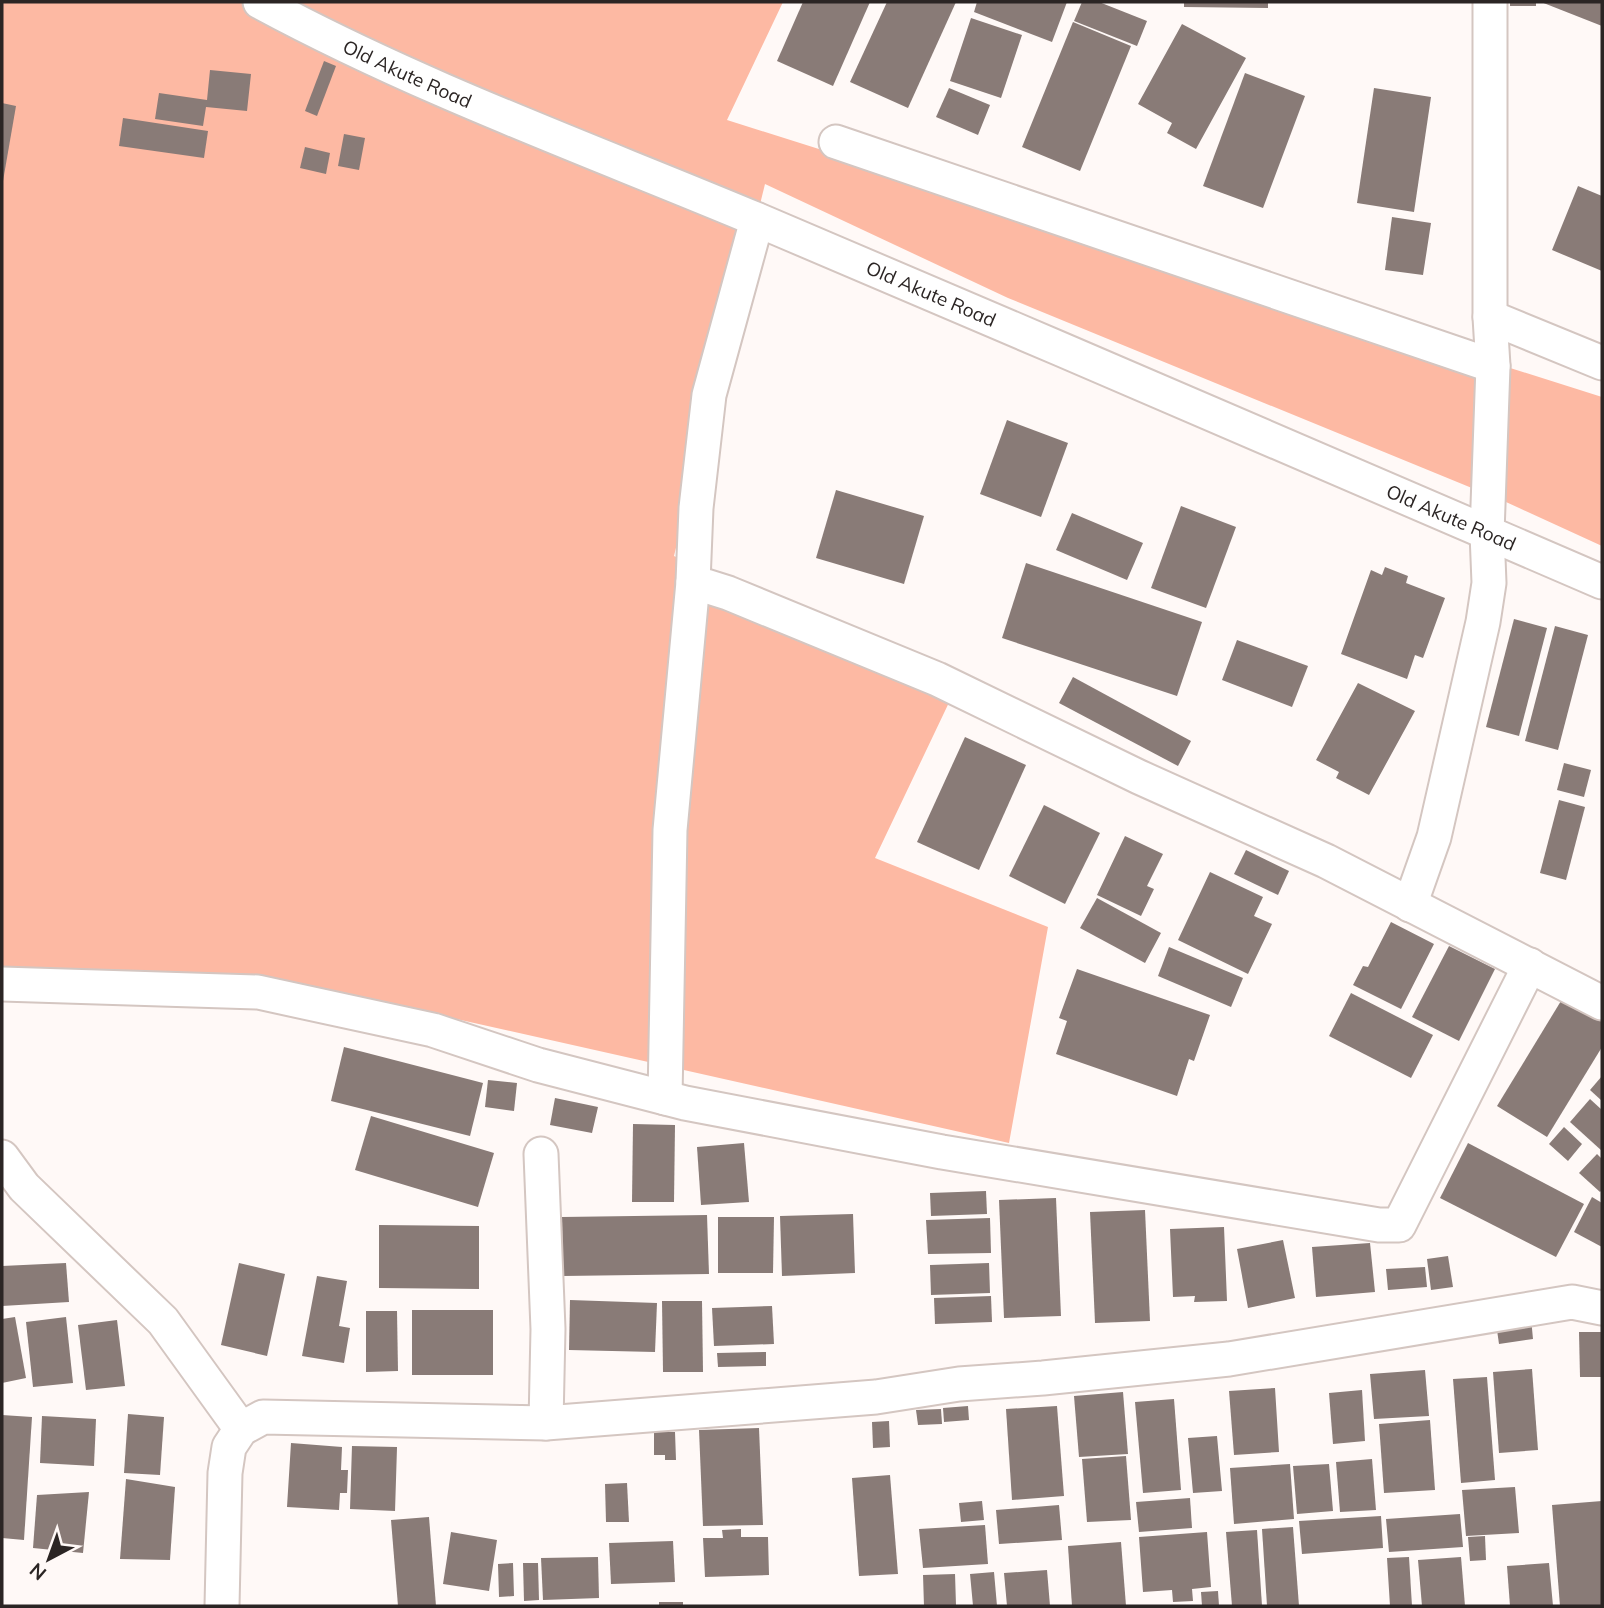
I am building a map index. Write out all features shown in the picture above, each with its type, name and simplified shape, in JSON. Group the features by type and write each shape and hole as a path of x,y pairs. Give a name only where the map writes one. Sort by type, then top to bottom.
{"street":[{"name":"Old Akute Road","path":"260,2 309,28 458,97 757,220 1602,582"},
{"path":"1410,905 1434,838 1483,622 1489,583 1487,533 1493,366 1490,317 1490,2"},
{"path":"836,142 1493,366"},
{"path":"665,1098 670,830 693,582 700,458 709,395 757,220"},
{"path":"1490,317 1602,363"},
{"path":"693,582 728,593 937,678 1139,777 1326,861 1602,1003"},
{"path":"2,984 258,992 433,1030 538,1065 665,1098 942,1152 1379,1225 1399,1225 1530,965"},
{"path":"541,1154 548,1329 546,1423"},
{"path":"2,1157 24,1187 163,1321 241,1429"},
{"path":"222,1606 225,1474 229,1447 241,1429 263,1417 546,1423 876,1397 959,1384 1229,1359 1572,1302 1602,1308"}],"shaded area":[{"path":"2,2 783,2 727,120 1602,397 1602,546 1506,502 1008,298 765,184 674,556 954,692 875,858 1048,927 1009,1143 327,990 2,984"}],"building":[{"path":"803,2 870,2 833,86 777,61"},
{"path":"887,2 956,2 908,108 850,82"},
{"path":"977,2 1067,2 1052,42 974,12"},
{"path":"1082,2 1099,2 1147,21 1137,46 1074,21"},
{"path":"1184,2 1268,2 1268,8 1184,7"},
{"path":"1510,2 1536,2 1536,6 1510,6"},
{"path":"1541,2 1602,2 1602,26"},
{"path":"971,18 1022,35 1001,98 950,81"},
{"path":"1073,22 1131,46 1080,171 1022,147"},
{"path":"1182,24 1246,58 1196,149 1167,133 1172,123 1138,104"},
{"path":"324,61 336,66 317,116 305,111"},
{"path":"210,70 251,74 247,111 206,107 203,126 155,119 159,93 207,100"},
{"path":"1245,73 1305,96 1263,208 1203,186"},
{"path":"949,88 990,105 978,135 936,117"},
{"path":"1374,88 1431,97 1414,212 1357,203"},
{"path":"2,103 16,106 3,181 2,181"},
{"path":"123,118 208,131 204,158 119,146"},
{"path":"344,134 365,138 359,170 338,166"},
{"path":"305,147 330,153 326,174 300,168"},
{"path":"1578,186 1602,196 1602,271 1552,250"},
{"path":"1392,217 1431,223 1423,275 1385,270"},
{"path":"1007,420 1068,443 1041,517 980,494"},
{"path":"836,490 924,516 904,584 816,558"},
{"path":"1181,506 1236,527 1206,608 1151,588"},
{"path":"1072,513 1143,543 1127,580 1056,550"},
{"path":"1026,563 1202,622 1177,696 1002,638"},
{"path":"1385,567 1408,576 1406,583 1445,598 1423,658 1415,655 1407,679 1341,654 1371,570 1382,575"},
{"path":"1514,619 1547,628 1519,736 1486,727"},
{"path":"1555,626 1588,635 1558,750 1525,741"},
{"path":"1237,640 1308,666 1292,707 1222,680"},
{"path":"1073,677 1191,741 1178,766 1059,703"},
{"path":"1358,683 1415,711 1369,795 1336,778 1339,772 1316,760"},
{"path":"965,737 1026,765 979,870 917,842"},
{"path":"1564,763 1591,770 1584,797 1557,790"},
{"path":"1559,800 1585,807 1566,880 1540,873"},
{"path":"1044,805 1100,833 1065,904 1009,876"},
{"path":"1125,836 1163,854 1147,886 1154,889 1141,916 1097,895"},
{"path":"1246,850 1289,871 1278,895 1234,874"},
{"path":"1210,872 1263,897 1254,916 1272,924 1248,974 1178,940"},
{"path":"1097,898 1161,933 1145,963 1080,928"},
{"path":"1391,922 1434,944 1401,1009 1353,985 1363,966 1368,967"},
{"path":"1449,946 1495,969 1459,1041 1412,1017"},
{"path":"1169,947 1243,978 1231,1007 1158,976"},
{"path":"1077,969 1210,1015 1194,1061 1189,1059 1177,1096 1056,1054 1067,1021 1059,1018"},
{"path":"1351,993 1433,1035 1411,1078 1329,1036"},
{"path":"1564,996 1602,1020 1602,1047 1547,1137 1497,1106"},
{"path":"344,1047 483,1083 470,1136 331,1101"},
{"path":"1602,1076 1602,1101 1590,1090"},
{"path":"488,1080 517,1083 514,1111 485,1107"},
{"path":"555,1098 598,1107 592,1133 550,1125"},
{"path":"1590,1099 1602,1110 1602,1151 1570,1122"},
{"path":"371,1116 494,1153 478,1207 355,1170"},
{"path":"633,1124 675,1125 674,1202 632,1202"},
{"path":"1564,1127 1582,1144 1568,1161 1549,1144"},
{"path":"744,1143 749,1202 701,1205 697,1147"},
{"path":"1468,1143 1584,1204 1556,1257 1440,1198"},
{"path":"1597,1154 1602,1159 1600,1192 1579,1173"},
{"path":"986,1191 987,1214 931,1216 930,1193"},
{"path":"1592,1197 1602,1203 1602,1247 1574,1232"},
{"path":"1056,1198 1061,1316 1004,1318 999,1200"},
{"path":"1145,1210 1150,1321 1095,1323 1090,1212"},
{"path":"853,1214 855,1273 782,1276 780,1216"},
{"path":"707,1215 709,1274 563,1276 562,1217"},
{"path":"718,1217 774,1217 773,1273 718,1273"},
{"path":"990,1218 991,1253 928,1254 926,1220"},
{"path":"379,1225 479,1226 479,1289 379,1288"},
{"path":"1224,1227 1227,1301 1194,1302 1195,1296 1173,1297 1170,1229"},
{"path":"1283,1240 1295,1298 1248,1308 1237,1249"},
{"path":"1370,1243 1375,1292 1316,1297 1312,1247"},
{"path":"1448,1256 1453,1287 1431,1290 1427,1259"},
{"path":"66,1263 69,1302 2,1306 2,1266"},
{"path":"239,1263 285,1274 267,1356 221,1345"},
{"path":"989,1263 990,1293 931,1295 930,1265"},
{"path":"1425,1267 1427,1287 1388,1290 1386,1269"},
{"path":"317,1276 347,1281 339,1326 350,1328 344,1363 302,1356"},
{"path":"991,1296 992,1322 935,1324 934,1298"},
{"path":"570,1300 657,1303 655,1352 569,1350"},
{"path":"662,1301 702,1301 703,1372 663,1372"},
{"path":"772,1306 774,1344 714,1346 712,1308"},
{"path":"412,1310 493,1310 493,1375 412,1375"},
{"path":"366,1311 397,1311 398,1371 366,1372"},
{"path":"15,1317 26,1378 2,1383 2,1319"},
{"path":"66,1317 73,1383 33,1387 26,1322"},
{"path":"1531,1318 1533,1339 1499,1344 1496,1323"},
{"path":"117,1320 125,1386 86,1390 78,1325"},
{"path":"1579,1332 1602,1332 1602,1377 1580,1377"},
{"path":"766,1352 766,1366 718,1367 717,1353"},
{"path":"1532,1369 1538,1450 1499,1453 1493,1372"},
{"path":"1425,1370 1429,1416 1374,1419 1370,1374"},
{"path":"1487,1377 1495,1480 1461,1483 1453,1379"},
{"path":"1275,1388 1279,1452 1234,1455 1229,1391"},
{"path":"1362,1390 1365,1441 1333,1444 1329,1393"},
{"path":"1123,1392 1128,1454 1079,1457 1074,1396"},
{"path":"1174,1399 1181,1490 1143,1493 1135,1402"},
{"path":"968,1406 969,1420 944,1422 943,1408"},
{"path":"1057,1406 1064,1496 1012,1500 1006,1409"},
{"path":"941,1409 942,1424 918,1425 916,1410"},
{"path":"128,1414 164,1417 160,1475 124,1473"},
{"path":"2,1415 32,1417 24,1540 2,1538"},
{"path":"42,1416 96,1419 94,1466 40,1463"},
{"path":"1430,1420 1435,1490 1384,1493 1379,1424"},
{"path":"889,1421 890,1447 873,1448 872,1422"},
{"path":"759,1428 763,1525 703,1526 699,1430"},
{"path":"654,1432 675,1432 676,1460 665,1460 665,1455 654,1455"},
{"path":"1217,1436 1222,1491 1193,1493 1188,1438"},
{"path":"291,1443 342,1447 341,1470 348,1470 347,1493 340,1493 339,1510 287,1507"},
{"path":"352,1446 397,1447 395,1511 350,1509"},
{"path":"1126,1456 1131,1520 1087,1522 1082,1459"},
{"path":"1372,1459 1376,1510 1340,1512 1336,1462"},
{"path":"1290,1464 1294,1519 1234,1524 1230,1468"},
{"path":"1329,1464 1333,1511 1297,1514 1293,1466"},
{"path":"890,1475 898,1574 859,1576 852,1478"},
{"path":"126,1479 175,1487 170,1560 120,1559"},
{"path":"627,1483 629,1522 606,1522 605,1484"},
{"path":"1515,1487 1519,1533 1466,1536 1462,1490"},
{"path":"89,1492 83,1553 33,1548 37,1495"},
{"path":"1190,1498 1192,1528 1139,1532 1136,1502"},
{"path":"982,1501 984,1520 961,1522 959,1503"},
{"path":"1602,1501 1602,1606 1560,1606 1552,1505"},
{"path":"1059,1505 1062,1540 999,1544 996,1510"},
{"path":"1460,1514 1463,1547 1389,1552 1386,1519"},
{"path":"1381,1516 1383,1548 1302,1554 1299,1521"},
{"path":"429,1517 436,1606 398,1606 391,1520"},
{"path":"985,1525 988,1564 923,1568 919,1529"},
{"path":"1293,1527 1299,1606 1267,1606 1262,1529"},
{"path":"741,1529 741,1537 768,1537 769,1575 705,1577 703,1538 723,1538 722,1530"},
{"path":"1257,1530 1262,1606 1232,1606 1226,1532"},
{"path":"451,1532 497,1540 489,1591 443,1584"},
{"path":"1207,1532 1211,1587 1192,1589 1193,1601 1173,1602 1172,1590 1143,1592 1139,1537"},
{"path":"1485,1536 1486,1560 1470,1561 1468,1537"},
{"path":"673,1541 675,1582 611,1584 609,1543"},
{"path":"1121,1542 1126,1606 1072,1606 1068,1546"},
{"path":"598,1557 599,1598 543,1600 541,1558"},
{"path":"1409,1557 1412,1606 1390,1606 1387,1558"},
{"path":"1461,1557 1465,1606 1422,1606 1418,1560"},
{"path":"513,1563 514,1596 499,1597 498,1564"},
{"path":"523,1563 538,1563 539,1600 524,1601"},
{"path":"1549,1563 1553,1606 1510,1606 1507,1566"},
{"path":"1047,1570 1050,1606 1007,1606 1004,1573"},
{"path":"994,1572 997,1606 973,1606 970,1574"},
{"path":"955,1574 956,1606 924,1606 923,1575"},
{"path":"1218,1591 1219,1606 1202,1606 1201,1592"},
{"path":"659,1602 683,1602 683,1606 659,1606"}]}
